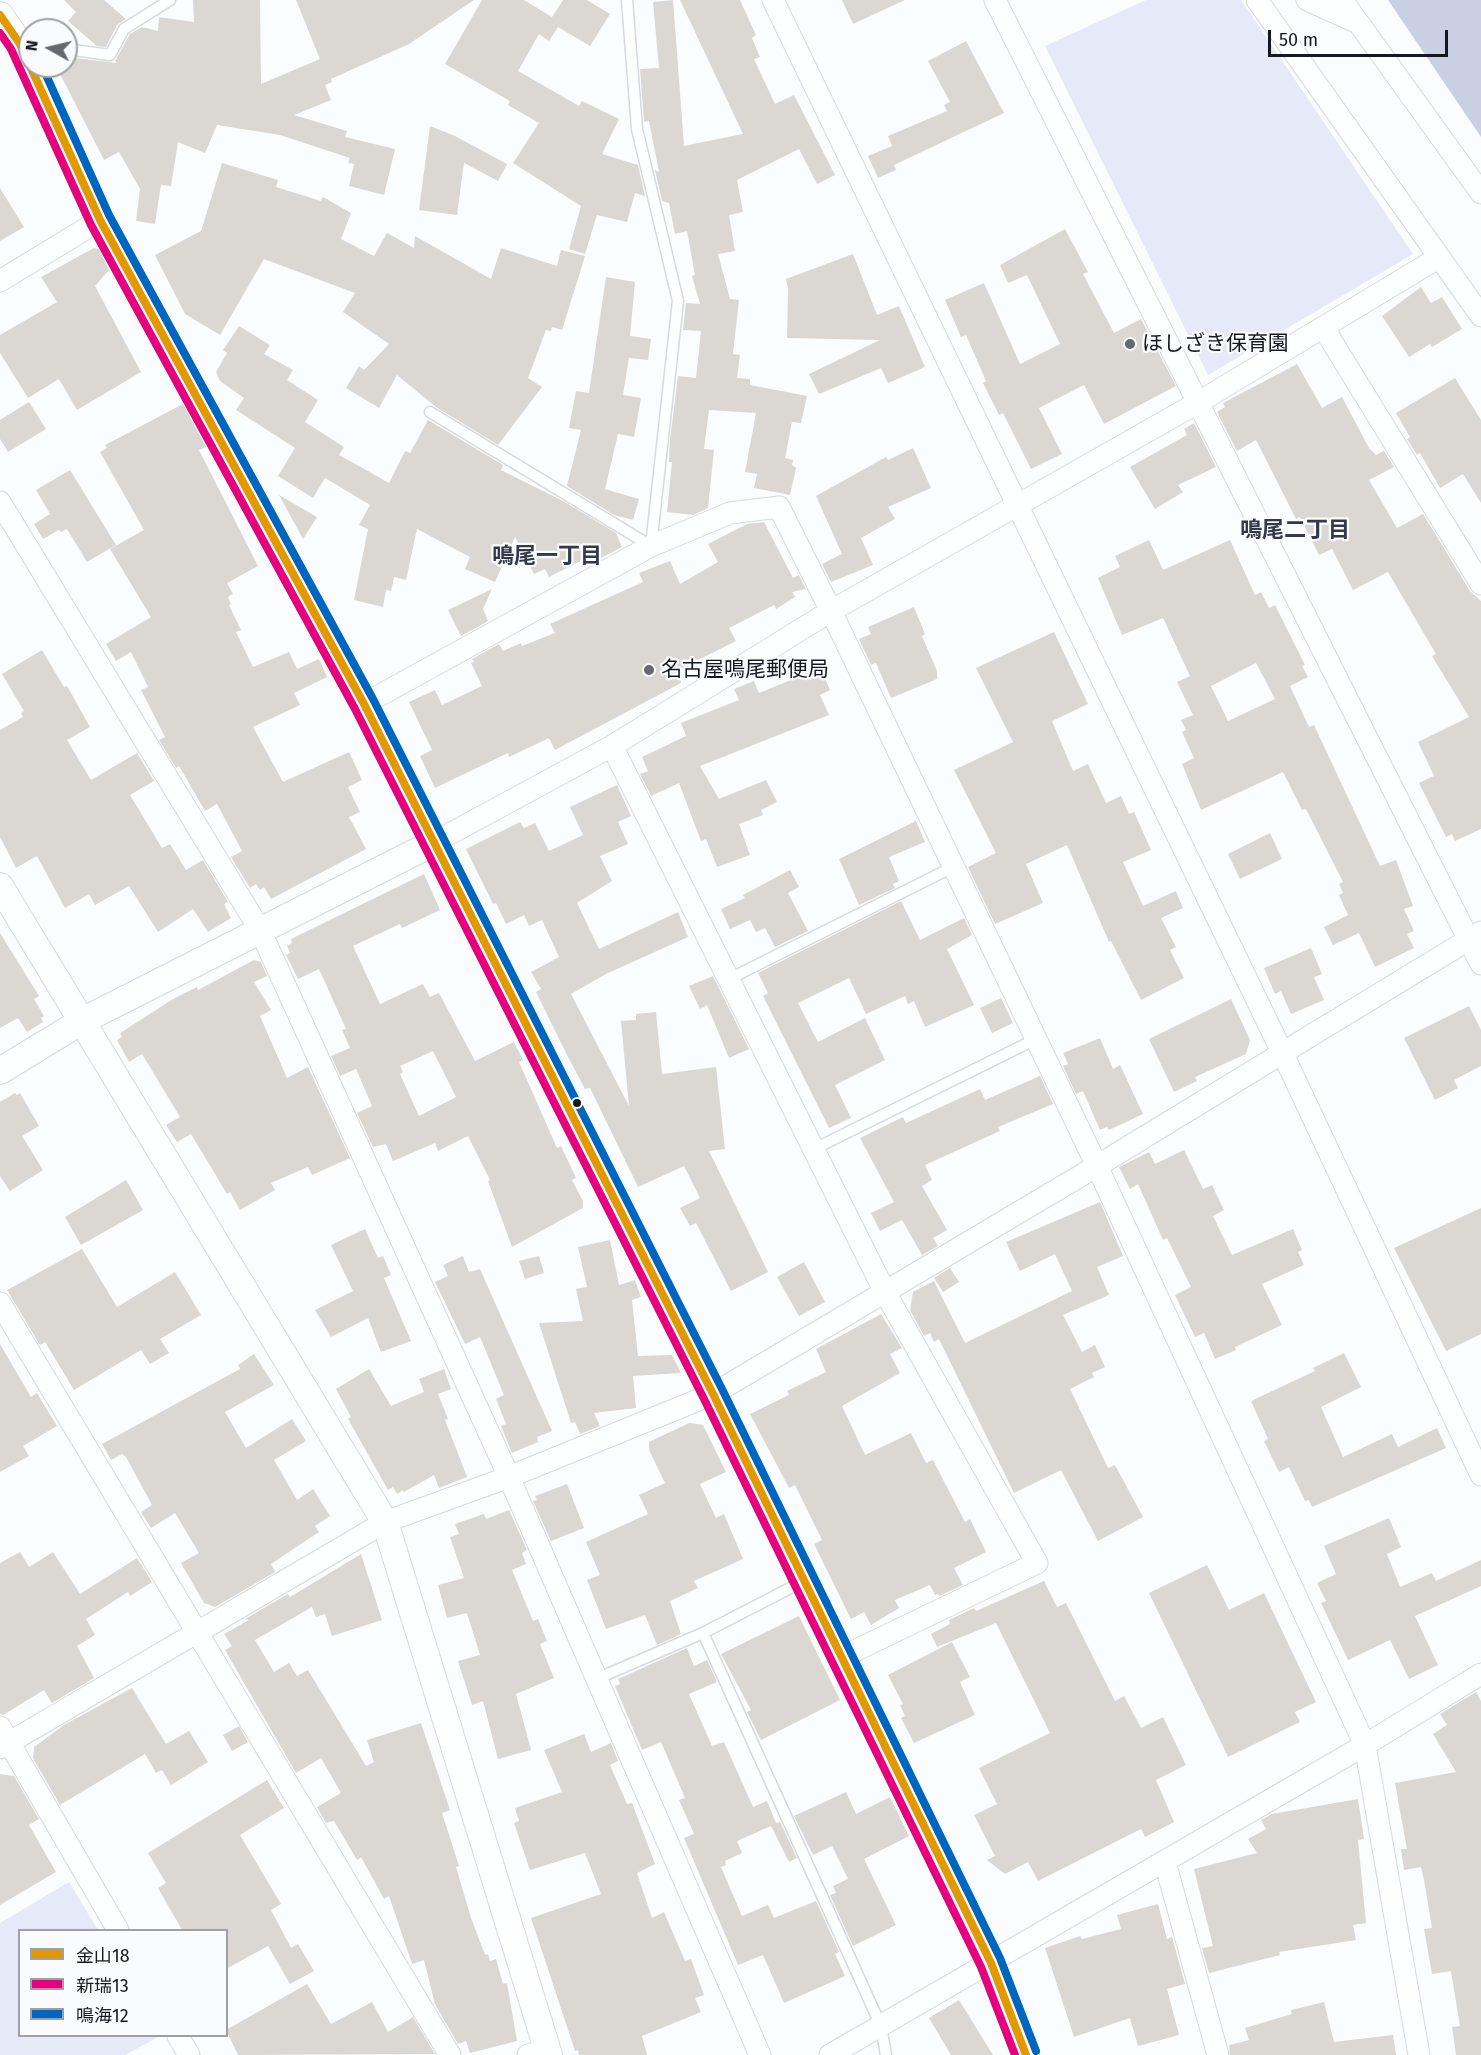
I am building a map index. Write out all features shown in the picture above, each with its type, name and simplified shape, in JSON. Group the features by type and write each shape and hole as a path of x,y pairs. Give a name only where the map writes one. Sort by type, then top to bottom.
{"street":[{"path":"773,0 1282,1052 1481,1475"},
{"path":"995,0 1198,402 1474,936 1481,964"},
{"path":"1257,0 1481,316"},
{"path":"1307,0 1357,22"},
{"path":"1342,0 1481,193"},
{"path":"0,15 18,36"},
{"path":"39,78 100,220 364,704 713,1394 991,1963 1026,2055"},
{"path":"0,281 100,220"},
{"path":"0,1071 82,1021 433,843 612,746 831,611 1198,402 1438,258"},
{"path":"1323,327 1481,584"},
{"path":"0,502 260,930 509,1477 760,2055"},
{"path":"364,704 651,546 730,513 779,507 1097,1166 1365,1745 1419,2055"},
{"path":"612,746 885,1292 1037,1563 842,1657"},
{"path":"0,886 385,1522 541,2053"},
{"path":"117,1929 3,1739 385,1522 509,1477 713,1394 1097,1166 1474,936"},
{"path":"0,1303 450,2055"},
{"path":"830,2055 1365,1745 1481,1674"},
{"path":"1165,1862 1218,2055"},
{"path":"179,2037 189,2055"}],"lane":[{"path":"78,51 110,55 124,29 170,0"},
{"path":"430,412 651,546 678,301 637,129 627,0"},
{"path":"729,979 954,867"},
{"path":"814,1149 1036,1039"},
{"path":"596,1679 703,1633 804,1580"},
{"path":"703,1633 881,2026 886,2055"}],"shaded area":[{"path":"1146,0 1241,0 1413,254 1208,375 1045,46"},
{"path":"69,1882 97,1929 18,1929 18,2037 158,2037 125,2055 0,2055 0,1923"}],"water":[{"path":"1388,0 1481,0 1481,137"}],"building":[{"path":"64,0 104,0 126,19 117,25 106,47 97,46 78,30 78,18 71,18 76,12"},
{"path":"193,0 260,0 261,84 320,59 296,0 474,0 409,44 331,79 332,82 325,85 331,100 294,115 347,131 345,137 395,149 384,195 349,186 354,164 348,163 350,158 280,135 217,125 205,153 178,142 171,186 161,185 155,224 136,221 140,189 119,152 104,160 62,78 78,78 78,58 117,63 115,61 130,34 142,27 158,31 159,17 194,22"},
{"path":"482,0 524,0 552,17 563,0 587,0 610,14 590,46 558,27 549,41 539,34 518,71 579,106 582,101 619,119 602,154 638,165 645,196 635,193 627,222 597,215 585,254 569,249 581,206 513,163 539,123 508,105 510,101 445,64"},
{"path":"673,0 684,146 743,134 680,0 740,0 756,35 752,38 760,57 754,59 775,104 794,95 835,175 817,184 799,149 737,180 743,212 729,215 735,251 718,254 730,299 739,300 733,354 740,355 737,378 750,379 750,385 807,396 801,423 792,422 785,458 793,460 792,465 796,468 790,495 754,488 757,474 745,472 756,413 709,410 704,449 714,450 708,508 693,515 667,512 672,462 669,462 670,440 678,376 696,378 701,331 683,330 686,303 700,304 692,276 695,275 687,231 675,234 669,203 662,201 655,170 659,172 649,121 644,122 640,69 659,68 653,2"},
{"path":"842,0 905,0 853,24"},
{"path":"966,41 1004,113 894,165 896,170 878,178 868,156 892,146 888,136 947,111 944,105 950,102 928,61"},
{"path":"430,126 455,136 507,164 498,181 464,163 457,215 419,210"},
{"path":"222,163 278,180 276,187 321,201 323,197 351,213 341,239 374,256 387,233 414,248 415,236 491,279 501,248 557,266 561,250 585,256 562,330 552,327 551,331 546,330 528,378 542,387 498,445 436,407 397,375 379,408 346,388 359,366 364,370 389,344 343,312 355,293 264,259 220,335 185,314 155,255 201,231"},
{"path":"0,188 24,227 0,241"},
{"path":"1065,229 1088,272 1083,274 1114,333 1141,319 1176,386 1104,424 1084,385 1039,408 1062,454 1031,469 1003,413 999,415 983,383 986,381 966,335 961,337 945,300 984,283 1020,364 1060,344 1027,275 1008,283 1000,265"},
{"path":"94,248 99,249 109,270 95,286 141,372 77,410 59,379 28,398 0,353 0,335 57,302 41,277"},
{"path":"853,254 877,315 899,306 925,367 888,383 881,368 819,394 809,374 880,340 787,338 788,289 786,279"},
{"path":"606,277 635,282 630,336 651,339 648,360 629,358 623,395 641,398 634,437 618,434 605,489 639,499 633,520 614,515 567,486 581,430 569,428 576,391 589,393"},
{"path":"1421,287 1431,303 1442,297 1462,329 1432,347 1430,344 1409,357 1382,316"},
{"path":"239,326 270,345 264,354 293,370 287,380 318,400 305,422 344,447 339,455 389,483 405,451 410,453 428,420 503,465 501,470 563,501 616,533 622,547 601,558 598,552 549,577 545,569 534,574 515,537 495,582 465,569 470,557 417,529 406,580 394,577 391,591 386,590 383,607 354,600 368,529 359,525 370,505 325,478 313,498 278,476 295,448 236,410 244,398 220,381 216,372 227,353 223,350"},
{"path":"1297,364 1322,408 1342,397 1369,448 1376,455 1384,451 1394,467 1369,480 1397,528 1423,514 1470,591 1481,601 1481,829 1455,841 1452,834 1446,837 1419,783 1434,776 1418,742 1469,717 1432,656 1436,654 1388,572 1353,590 1332,549 1319,555 1300,517 1296,519 1256,440 1237,451 1217,412 1225,407 1223,403"},
{"path":"1455,378 1481,420 1481,503 1463,474 1440,488 1420,453 1417,455 1407,439 1410,437 1396,413"},
{"path":"29,402 46,429 8,452 0,439 0,420"},
{"path":"183,404 206,447 199,450 258,566 227,583 233,594 228,597 231,604 229,605 241,630 236,632 253,667 289,652 297,669 319,659 327,677 294,693 300,705 253,727 283,782 349,752 362,780 348,787 360,812 349,817 366,849 271,899 264,887 260,890 256,884 250,888 231,857 242,851 217,804 205,811 179,766 176,768 159,740 165,737 141,690 148,687 131,652 116,661 106,644 151,617 110,549 144,530 100,452 107,448 105,445"},
{"path":"1194,423 1216,467 1178,485 1183,492 1155,509 1130,467 1187,435 1184,429"},
{"path":"913,448 931,488 888,507 895,519 861,538 873,565 831,582 822,564 842,554 816,496 886,457 888,460"},
{"path":"70,470 116,545 87,562 67,529 61,532 59,530 43,539 34,524 50,514 36,490"},
{"path":"279,495 317,517 303,539"},
{"path":"764,522 793,578 799,575 806,589 792,592 795,597 776,609 774,605 729,628 736,641 678,670 681,683 555,750 549,738 509,757 508,753 435,788 420,756 432,750 409,702 435,690 442,705 482,686 471,663 474,662 472,659 499,644 503,651 555,633 550,624 643,582 639,573 670,561 680,584 718,562 708,544 747,524"},
{"path":"1149,540 1163,570 1230,540 1255,595 1261,592 1269,608 1275,605 1305,665 1302,666 1308,677 1290,686 1309,727 1314,725 1380,866 1396,860 1413,906 1404,909 1414,931 1407,934 1414,948 1375,967 1359,933 1333,945 1324,927 1348,915 1339,895 1343,893 1339,884 1343,882 1306,809 1302,810 1283,772 1201,810 1182,764 1194,758 1182,732 1186,730 1181,720 1193,715 1177,682 1190,676 1163,618 1122,635 1098,578 1120,567 1115,556","holes":["1256,663 1275,699 1228,721 1211,686"]},
{"path":"492,589 483,609 488,621 461,636 448,610"},
{"path":"914,607 925,634 922,636 937,671 937,679 891,698 876,663 871,665 859,639 871,634 868,627"},
{"path":"1054,632 1088,704 1052,721 1073,771 1088,764 1106,803 1121,796 1129,814 1134,812 1151,850 1123,862 1143,906 1176,891 1183,908 1161,918 1176,947 1170,950 1184,978 1141,1000 1111,941 1109,942 1067,845 1026,864 1043,903 995,924 968,867 996,853 954,770 1013,742 976,668"},
{"path":"42,650 64,687 67,686 90,727 67,740 91,780 137,753 154,781 130,795 162,848 170,844 186,870 203,860 228,902 224,904 231,918 208,932 193,909 158,932 129,886 95,905 89,894 65,908 37,856 16,868 0,837 0,730 23,717 21,713 24,711 2,674"},
{"path":"820,668 830,690 820,695 829,715 700,766 719,799 766,780 777,802 761,810 763,815 739,824 750,855 717,867 706,839 701,841 679,783 651,796 640,774 648,771 642,757 686,736 681,723 739,700 734,689 754,681 759,693"},
{"path":"617,785 631,816 618,822 628,844 600,856 612,881 577,903 599,949 678,912 688,937 606,974 571,994 629,1106 621,1021 636,1020 636,1014 656,1012 662,1074 716,1067 725,1149 709,1151 768,1272 731,1291 696,1223 690,1226 680,1208 700,1198 684,1166 638,1187 590,1088 585,1089 567,1055 536,992 541,989 531,972 559,957 542,920 529,926 524,915 506,924 496,903 493,904 466,849 520,822 524,828 535,823 549,851 583,835 570,807"},
{"path":"916,821 925,842 889,857 899,881 893,884 895,888 859,905 839,859"},
{"path":"1270,833 1282,859 1240,879 1228,854"},
{"path":"790,870 799,887 788,893 808,931 775,947 765,928 756,932 750,920 730,929 721,909 745,898 743,895"},
{"path":"424,874 440,910 402,928 400,924 353,946 380,1004 423,984 430,997 439,993 475,1061 514,1042 523,1060 519,1062 557,1148 561,1146 576,1178 572,1180 583,1201 583,1208 512,1247 488,1181 490,1180 468,1136 438,1151 435,1143 393,1161 386,1144 373,1147 357,1113 372,1106 356,1069 340,1076 331,1056 350,1048 342,1030 346,1029 319,969 298,979 286,955 290,953 287,946 292,943 291,939","holes":["433,1051 456,1097 419,1116 400,1074 403,1072 400,1066"]},
{"path":"901,901 920,940 964,918 972,935 947,949 974,1005 925,1027 914,1001 908,1004 905,996 866,1014 849,978 798,1003 818,1042 865,1018 885,1060 835,1085 851,1118 829,1128 763,996 768,993 758,973"},
{"path":"0,933 39,996 34,999 44,1016 41,1018 43,1022 27,1032 18,1018 0,1028"},
{"path":"1311,948 1322,974 1314,977 1324,1000 1291,1014 1281,991 1275,994 1264,968"},
{"path":"254,960 261,962 267,976 254,982 271,1010 260,1016 287,1078 308,1067 350,1158 312,1175 308,1167 271,1183 275,1190 240,1210 230,1192 227,1194 191,1134 177,1142 166,1125 180,1117 142,1054 129,1062 117,1040 122,1037 120,1033 173,999 197,987 198,990"},
{"path":"713,976 749,1049 729,1058 707,1005 700,1009 689,986"},
{"path":"1001,998 1013,1023 992,1033 980,1008"},
{"path":"1231,999 1250,1040 1246,1054 1195,1077 1197,1081 1174,1092 1149,1039"},
{"path":"1469,1006 1481,1030 1481,1066 1454,1080 1458,1088 1435,1100 1404,1038"},
{"path":"1100,1038 1113,1069 1120,1065 1143,1114 1109,1130 1107,1127 1100,1130 1083,1091 1076,1094 1063,1066 1068,1064 1063,1053"},
{"path":"1040,1076 1053,1104 998,1127 1000,1131 925,1165 932,1180 922,1186 947,1230 933,1238 938,1246 922,1255 902,1220 880,1231 871,1213 894,1202 860,1138 903,1117 906,1123 980,1089 985,1100"},
{"path":"15,1093 17,1095 20,1093 39,1126 22,1136 43,1170 10,1191 0,1176 0,1102"},
{"path":"1184,1150 1203,1189 1212,1185 1224,1210 1213,1216 1232,1255 1293,1229 1302,1250 1298,1252 1304,1265 1262,1284 1282,1325 1215,1359 1204,1333 1195,1337 1175,1295 1191,1287 1167,1238 1163,1240 1138,1184 1130,1189 1119,1167 1149,1152 1155,1164"},
{"path":"126,1180 143,1210 81,1245 65,1217"},
{"path":"1100,1202 1123,1256 1097,1267 1109,1295 1063,1315 1082,1352 1095,1345 1105,1367 1092,1373 1094,1377 1070,1389 1108,1468 1115,1465 1143,1517 1098,1541 1061,1470 1014,1493 939,1339 934,1342 930,1333 924,1336 910,1310 913,1292 934,1281 965,1343 1072,1291 1055,1254 1020,1271 1006,1242"},
{"path":"1481,1208 1481,1334 1446,1351 1394,1248"},
{"path":"365,1229 378,1258 383,1256 391,1275 384,1278 411,1341 381,1352 368,1318 331,1337 315,1310 353,1291 331,1245"},
{"path":"610,1240 619,1285 635,1280 641,1297 632,1300 638,1356 672,1355 681,1373 633,1376 636,1408 594,1413 600,1426 580,1434 575,1422 571,1423 539,1323 583,1321 576,1289 587,1287 578,1247"},
{"path":"82,1249 117,1307 175,1272 201,1315 160,1339 169,1353 150,1364 141,1350 74,1390 45,1342 40,1345 7,1290"},
{"path":"463,1256 469,1272 480,1269 552,1431 537,1437 538,1442 512,1453 501,1426 506,1424 496,1399 504,1395 480,1337 465,1344 435,1282 448,1276 443,1265"},
{"path":"539,1256 544,1273 525,1279 519,1261"},
{"path":"804,1262 825,1302 799,1316 777,1277"},
{"path":"950,1268 959,1282 943,1292 934,1278"},
{"path":"881,1314 902,1348 890,1354 900,1373 842,1406 865,1455 911,1433 926,1463 933,1460 965,1522 970,1519 986,1552 954,1568 963,1585 939,1596 935,1595 930,1585 895,1600 899,1608 871,1625 864,1612 851,1619 814,1544 822,1540 795,1485 789,1488 750,1414 789,1395 787,1391 826,1372 816,1349"},
{"path":"0,1344 31,1397 37,1393 57,1426 23,1446 29,1456 0,1472"},
{"path":"1344,1353 1361,1387 1321,1407 1343,1457 1392,1434 1398,1447 1437,1428 1446,1448 1312,1507 1309,1500 1305,1501 1289,1467 1279,1472 1264,1441 1268,1439 1251,1401 1315,1371 1313,1368"},
{"path":"254,1354 274,1385 225,1412 246,1448 292,1419 306,1441 274,1460 297,1500 313,1489 330,1516 315,1526 319,1532 271,1564 275,1572 215,1607 204,1603 181,1563 199,1553 175,1513 151,1528 141,1512 152,1505 126,1457 122,1454 111,1460 102,1444 240,1369 238,1365"},
{"path":"369,1369 391,1406 424,1392 419,1379 444,1369 451,1389 438,1394 448,1419 445,1420 467,1477 439,1488 434,1475 404,1492 403,1490 397,1494 393,1487 388,1490 348,1419 351,1417 336,1389"},
{"path":"689,1423 703,1425 726,1472 700,1484 716,1518 724,1514 743,1559 694,1581 698,1588 670,1601 681,1634 657,1645 645,1615 606,1629 587,1580 600,1575 586,1542 648,1514 639,1495 665,1483 649,1450 649,1442"},
{"path":"567,1484 584,1528 551,1541 533,1501 537,1500 535,1496"},
{"path":"509,1510 527,1550 522,1553 526,1564 512,1570 533,1621 538,1619 547,1641 540,1644 554,1678 516,1694 531,1750 498,1759 483,1701 472,1705 458,1661 480,1655 467,1613 447,1618 438,1585 464,1578 450,1537 459,1534 455,1524 484,1514 486,1519"},
{"path":"1389,1518 1401,1547 1387,1554 1400,1587 1432,1573 1436,1581 1481,1560 1481,1586 1415,1616 1438,1665 1409,1679 1390,1640 1348,1660 1321,1603 1326,1601 1317,1583 1336,1574 1324,1546"},
{"path":"20,1552 29,1567 53,1552 80,1594 137,1558 152,1582 130,1596 128,1592 86,1619 95,1635 77,1646 94,1678 52,1703 44,1690 3,1715 0,1714 0,1563"},
{"path":"361,1554 382,1620 332,1636 325,1614 316,1617 312,1607 255,1640 274,1672 289,1663 297,1676 308,1670 366,1766 374,1762 367,1740 421,1723 450,1810 442,1813 459,1866 456,1867 471,1918 485,1955 488,1954 490,1961 496,1959 503,1984 507,1983 517,2041 470,2053 466,2041 458,2044 435,2004 424,1960 412,1964 389,1896 384,1899 361,1857 357,1860 334,1821 326,1823 317,1807 341,1793 321,1758 296,1773 225,1650 232,1646 224,1634 249,1620 245,1619 288,1594 290,1597"},
{"path":"1207,1565 1229,1610 1264,1593 1316,1702 1295,1712 1300,1722 1228,1757 1149,1593"},
{"path":"1044,1581 1057,1607 1066,1603 1115,1701 1124,1696 1141,1728 1163,1717 1186,1765 1156,1780 1174,1822 1145,1837 1141,1829 1038,1881 1028,1862 1005,1874 987,1860 995,1856 974,1815 997,1804 979,1768 1050,1733 996,1623 937,1647 931,1634 950,1624 949,1620 974,1608 976,1611"},
{"path":"799,1616 840,1700 761,1740 747,1712 751,1710 721,1654"},
{"path":"952,1642 970,1677 960,1682 975,1715 914,1743 901,1718 905,1716 900,1705 903,1704 888,1675"},
{"path":"687,1648 694,1666 707,1660 717,1682 689,1694 712,1746 724,1742 753,1807 767,1801 776,1823 780,1822 797,1858 789,1862 771,1826 737,1841 742,1853 725,1861 726,1865 721,1867 742,1916 768,1905 774,1918 816,1901 839,1952 835,1954 845,1976 784,2003 763,1955 738,1965 684,1838 694,1834 679,1800 685,1798 661,1742 642,1750 615,1686 620,1684 618,1679"},
{"path":"132,1688 166,1744 189,1731 208,1762 171,1785 162,1770 156,1773 145,1754 60,1805 33,1758 34,1747 64,1725"},
{"path":"1476,1692 1481,1701 1481,2055 1456,2055 1452,2027 1460,2026 1451,1971 1432,1974 1424,1929 1432,1928 1424,1880 1421,1867 1404,1870 1401,1849 1407,1849 1395,1783 1456,1772 1433,1734 1447,1725 1440,1714"},
{"path":"239,1726 248,1742 232,1751 223,1735"},
{"path":"584,1734 591,1752 611,1743 618,1761 610,1765 627,1804 632,1803 655,1864 637,1873 652,1918 664,1912 685,1961 691,1959 704,1995 695,1998 701,2012 642,2036 647,2055 579,2055 578,2050 575,2051 531,1918 601,1894 585,1853 530,1870 514,1823 519,1821 515,1808 562,1792 544,1750"},
{"path":"0,1774 14,1776 39,1819 29,1825 56,1872 0,1905"},
{"path":"267,1780 284,1808 240,1835 281,1904 271,1910 291,1948 298,1944 314,1971 290,1984 268,1946 228,1968 228,1929 181,1929 158,1888 166,1883 148,1853"},
{"path":"846,1792 856,1814 890,1797 909,1836 864,1859 896,1925 853,1946 830,1895 836,1893 833,1886 848,1879 832,1846 813,1855 794,1816"},
{"path":"1358,1799 1364,1839 1358,1840 1366,1923 1353,1925 1356,1940 1279,1952 1280,1955 1209,1973 1202,1948 1213,1946 1194,1869 1257,1853 1248,1839 1266,1829 1261,1820 1272,1814"},
{"path":"1158,1904 1167,1939 1172,1937 1185,1984 1167,1989 1179,2035 1138,2046 1130,2018 1074,2037 1045,1948 1080,1936 1082,1939 1121,1929 1117,1915"},
{"path":"307,1984 331,2024 372,2002 388,2032 413,2017 435,2054 238,2055 228,2034 228,2029"},
{"path":"959,2000 993,2055 951,2055 929,2018"},
{"path":"1324,2002 1334,2042 1393,2035 1396,2055 1230,2055 1229,2045 1249,2040 1245,2028 1292,2014 1291,2010"}],"transit line":[{"name":"金山18","path":"0,15 18,41"},
{"name":"新瑞13","path":"0,33 11,49 91,225 355,709 704,1399 981,1967 1015,2055"},
{"name":"金山18","path":"35,78 100,220 364,704 713,1394 991,1963 1026,2055"},
{"name":"鳴海12","path":"47,78 109,215 373,699 722,1389 1000,1958 1036,2051"}],"place":[{"name":"ほしざき保育園","path":"1130,344"},
{"name":"名古屋鳴尾郵便局","path":"649,670"}],"district":[{"name":"鳴尾二丁目","path":"1295,531"},
{"name":"鳴尾一丁目","path":"547,557"}]}
